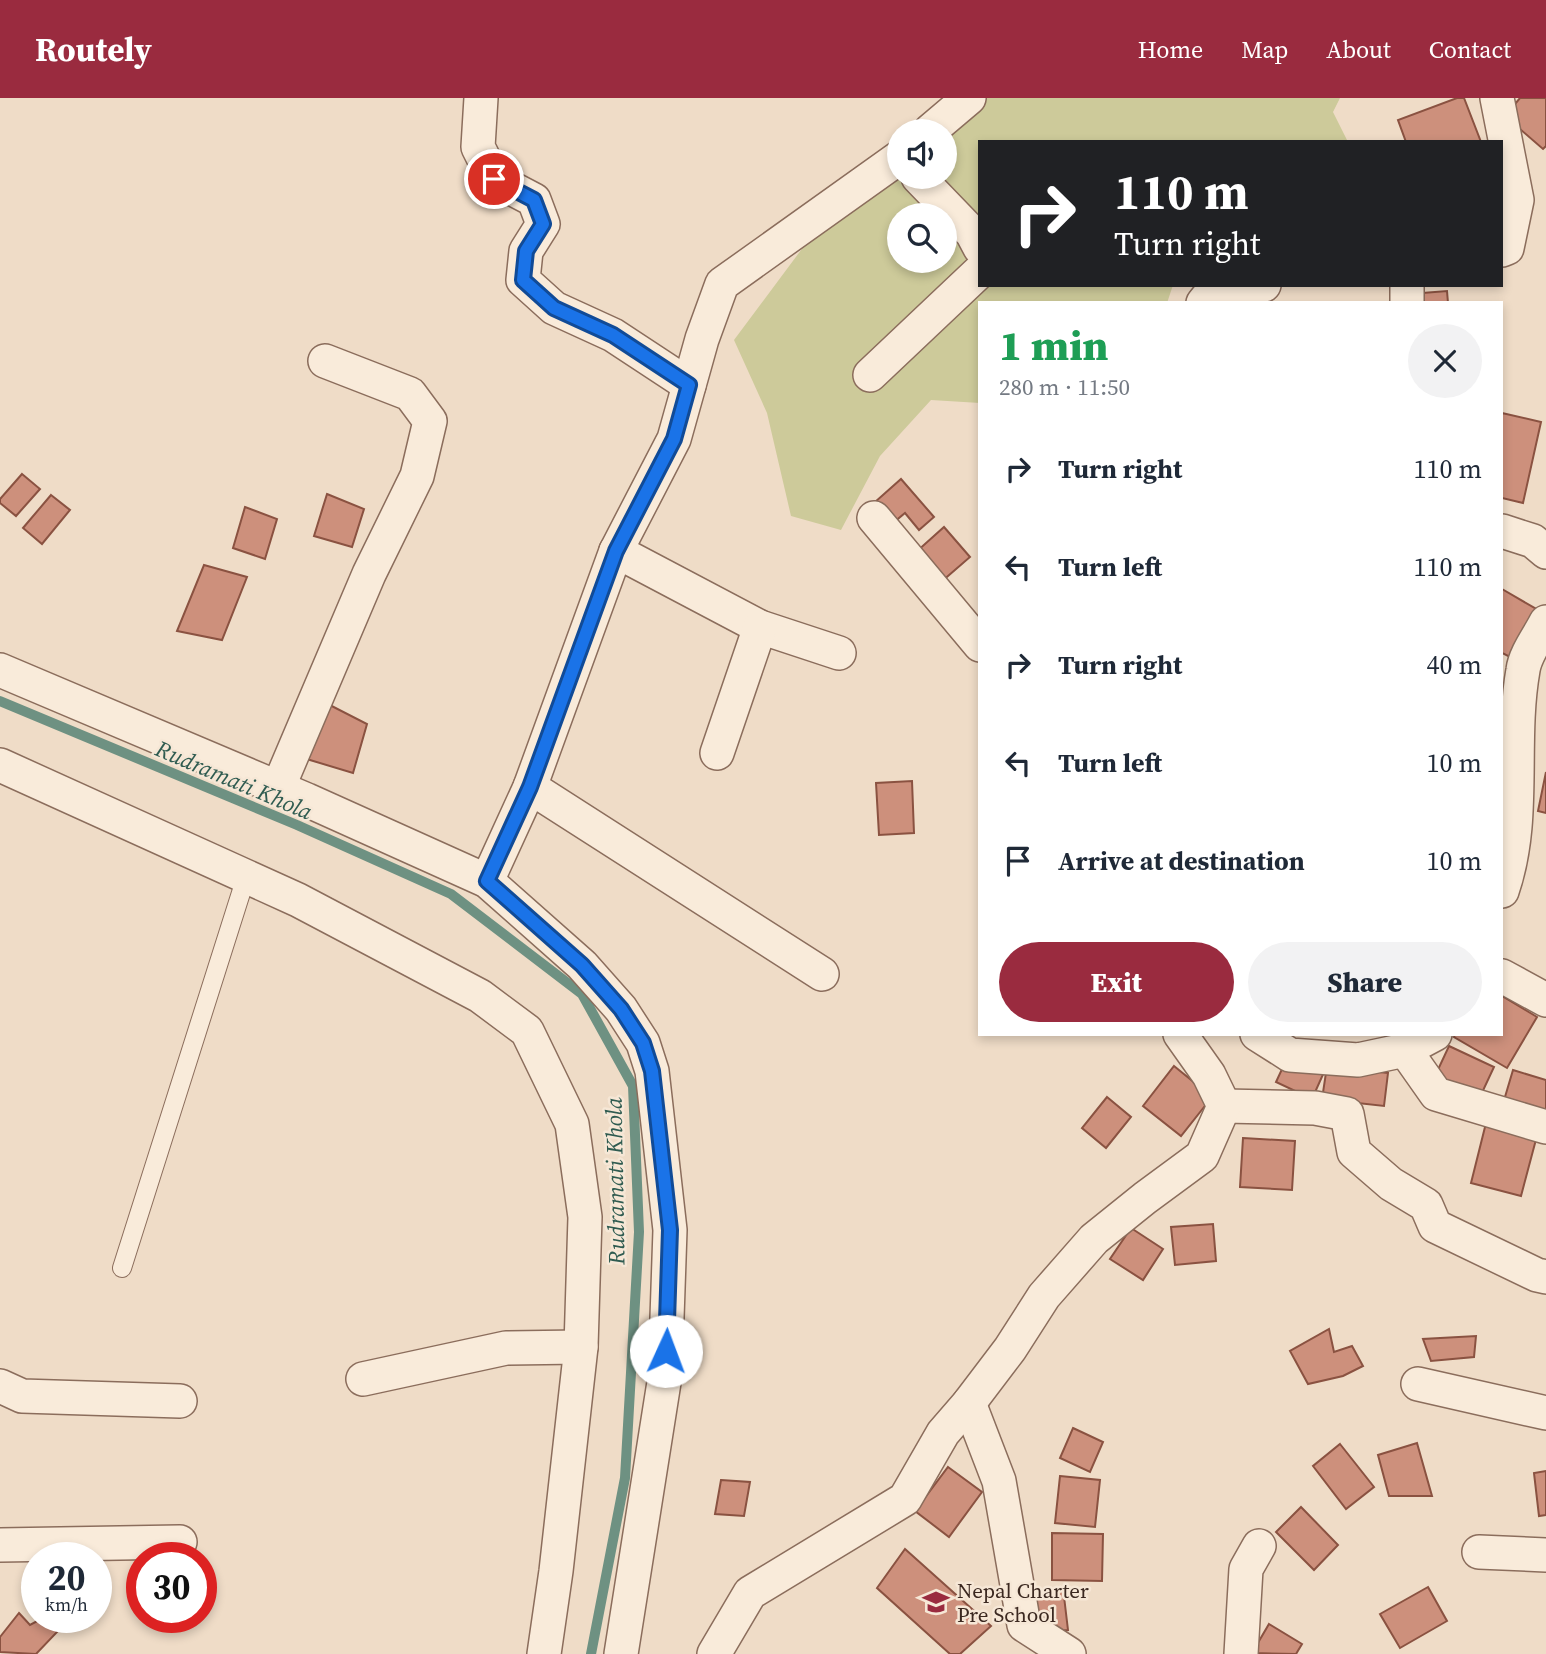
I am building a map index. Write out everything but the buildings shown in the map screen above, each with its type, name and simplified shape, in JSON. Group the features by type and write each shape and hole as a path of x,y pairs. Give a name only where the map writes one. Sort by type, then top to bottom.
{"street":[{"path":"481,98 478,147 494,179 534,200 543,224 526,251 523,280 554,308 613,335 689,385"},
{"path":"944,119 969,98"},
{"path":"1497,98 1517,200 1507,248 1503,250"},
{"path":"487,881 530,787 616,551 674,439 702,339 722,284 887,166"},
{"path":"930,189 972,233 978,244"},
{"path":"870,375 978,273"},
{"path":"1205,301 1207,298 1255,287"},
{"path":"278,788 369,574 417,476 430,421 410,394 325,361"},
{"path":"874,518 978,643"},
{"path":"1503,531 1533,541 1546,552"},
{"path":"616,551 760,627 839,653"},
{"path":"1503,886 1517,814 1518,738 1523,668 1546,622"},
{"path":"716,753 760,627"},
{"path":"0,670 278,788 487,881 582,965 621,1009 643,1043 652,1071 670,1230 665,1376 621,1654"},
{"path":"0,765 298,900 480,996 527,1031 572,1124 585,1217 580,1347 558,1558 544,1654"},
{"path":"530,787 822,974"},
{"path":"1503,977 1546,1000"},
{"path":"715,1654 750,1593 905,1499 943,1433 1010,1349 1044,1296 1094,1239 1202,1156 1224,1106 1209,1075 1181,1036"},
{"path":"1260,1036 1290,1055 1358,1060 1405,1050 1430,1036"},
{"path":"1405,1050 1436,1094 1546,1127"},
{"path":"1224,1106 1314,1108 1347,1114 1354,1152 1391,1184 1426,1205 1435,1226 1546,1277"},
{"path":"363,1379 506,1348 580,1347"},
{"path":"1419,1384 1546,1413"},
{"path":"0,1386 22,1396 180,1401"},
{"path":"969,1403 999,1481 1021,1639 1069,1654"},
{"path":"0,1545 126,1543"},
{"path":"1241,1654 1246,1569 1259,1546"},
{"path":"1479,1552 1546,1555"}],"lane":[{"path":"122,1268 246,877"}],"shaded area":[{"path":"969,98 1340,98 1333,112 1347,140 978,140 978,287 1172,287 1168,301 978,301 978,403 931,400 880,456 841,530 791,516 767,413 734,340 851,183 887,179 887,189 957,189 957,119 954,119"}],"waterway":[{"name":"Rudramati Khola","path":"0,701 297,825 451,894 582,994 633,1086 639,1232 625,1478 591,1654"}],"place":[{"name":"Nepal Charter Pre School","path":"936,1602"}],"route":[{"path":"494,179 534,200 543,224 526,251 523,280 554,308 613,335 689,385 674,439 616,551 530,787 487,881 582,965 621,1009 643,1043 652,1071 670,1230 666,1351"}]}
